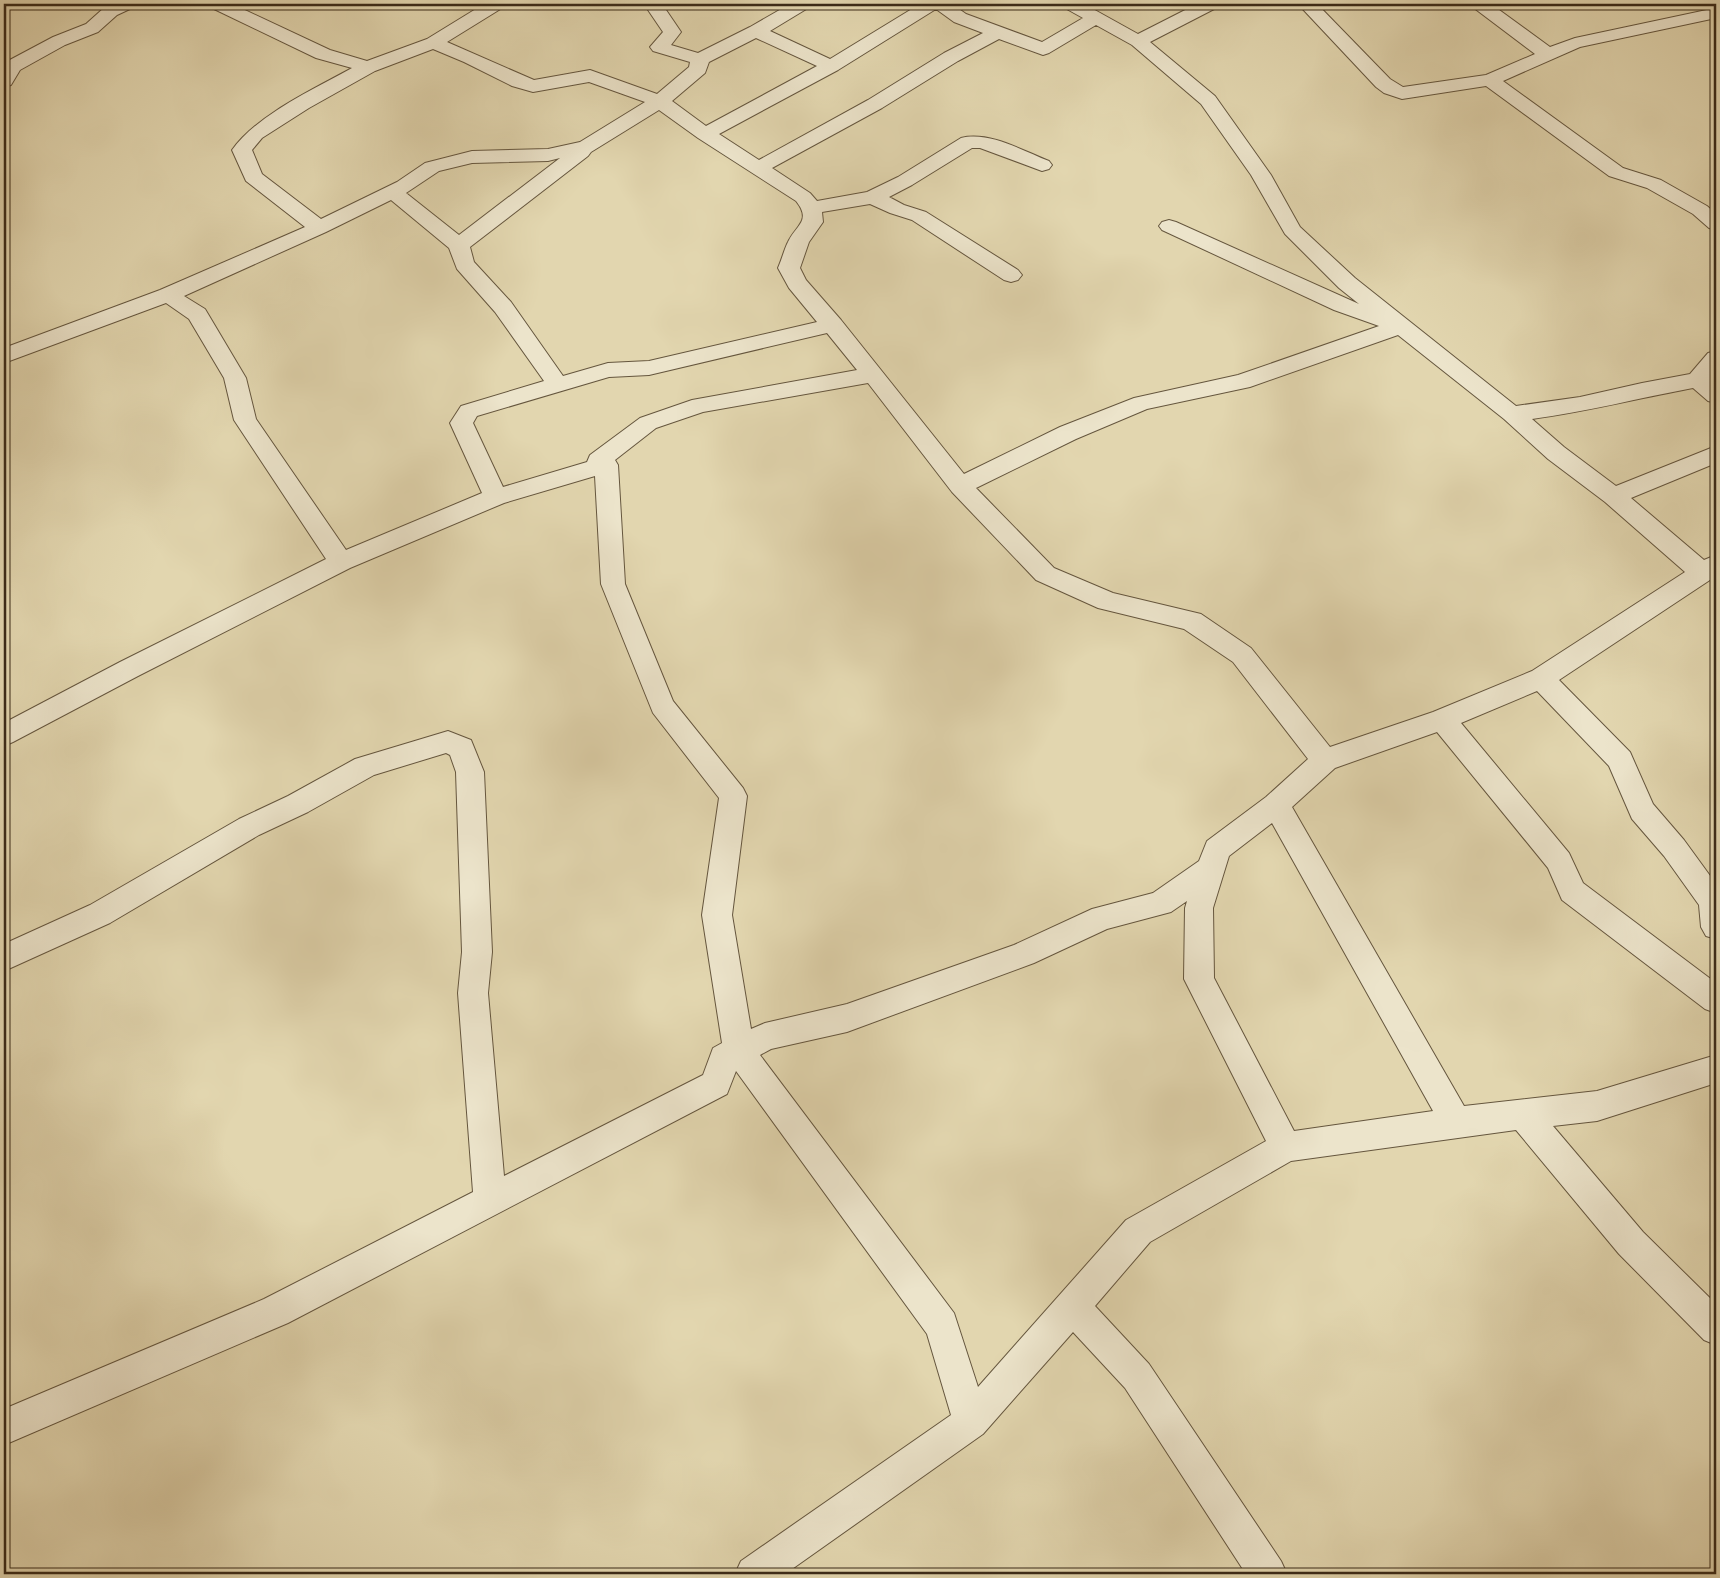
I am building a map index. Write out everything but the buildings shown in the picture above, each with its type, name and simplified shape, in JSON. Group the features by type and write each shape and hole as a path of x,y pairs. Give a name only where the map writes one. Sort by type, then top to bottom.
{"street":[{"path":"4,81 13,66 59,40 92,28 111,11 126,4"},
{"path":"218,4 322,54 368,67"},
{"path":"319,228 254,176 242,150 255,134 302,104 368,67 433,43 496,4"},
{"path":"653,4 672,32 659,47 700,59 756,31 802,4"},
{"path":"705,134 831,66 932,4"},
{"path":"941,4 960,18 1043,49 1096,18"},
{"path":"1071,4 1138,41 1208,100 1261,175 1292,230 1347,283 1512,414 1556,453 1709,568 1540,678 1442,719 1325,760 1276,805 1217,849 1199,908 1198,979 1286,1147"},
{"path":"1138,41 1210,4"},
{"path":"1307,4 1391,89 1402,93 1490,80 1548,55 1552,51 1575,43 1716,14"},
{"path":"1480,4 1548,55"},
{"path":"756,31 831,66"},
{"path":"758,168 874,104 951,57 996,33"},
{"path":"433,43 471,58 519,82 533,86 590,76 660,100 705,134 803,197 812,208 813,222 799,241 789,268 797,283 833,325 960,486 1045,574 1107,601 1192,621 1242,655 1325,760"},
{"path":"459,245 586,148 660,100 698,69 700,59"},
{"path":"1490,80 1616,172 1654,184 1700,210 1716,224"},
{"path":"812,208 873,197 905,181 968,142 982,142 1042,165"},
{"path":"4,356 168,294 319,228 392,191 432,167 472,157 548,156 586,148"},
{"path":"392,191 459,245 464,264 503,307 556,384"},
{"path":"873,197 897,209 919,216 1011,275"},
{"path":"1169,226 1342,305 1401,326"},
{"path":"168,294 197,314 235,378 245,420 341,562"},
{"path":"496,497 461,423 469,411 608,370 649,368 833,325"},
{"path":"960,486 1068,433 1142,402 1242,382 1401,326"},
{"path":"1512,414 1580,405 1642,390 1697,380 1716,358"},
{"path":"606,466 598,461 648,423 700,405 873,375"},
{"path":"1697,380 1716,396"},
{"path":"1613,496 1716,454"},
{"path":"4,735 129,669 341,562 496,497 606,466"},
{"path":"606,466 613,584 662,706 734,796 717,915 739,1051 942,1325 971,1422"},
{"path":"1540,678 1620,760 1642,811 1674,848 1713,902 1716,927"},
{"path":"1442,719 1559,861 1572,891 1716,1000"},
{"path":"4,958 100,914 249,827 298,804 365,766 448,742 461,748 470,772 477,952 473,993 490,1201"},
{"path":"1276,805 1456,1122"},
{"path":"4,1427 276,1311 716,1084 724,1058 766,1037 846,1018 1024,954 1102,918 1161,903 1211,868"},
{"path":"754,1574 971,1422 1138,1231 1286,1147 1456,1122 1597,1106 1716,1069"},
{"path":"1523,1114 1631,1243 1716,1328"},
{"path":"1072,1306 1137,1376 1268,1574"}]}
